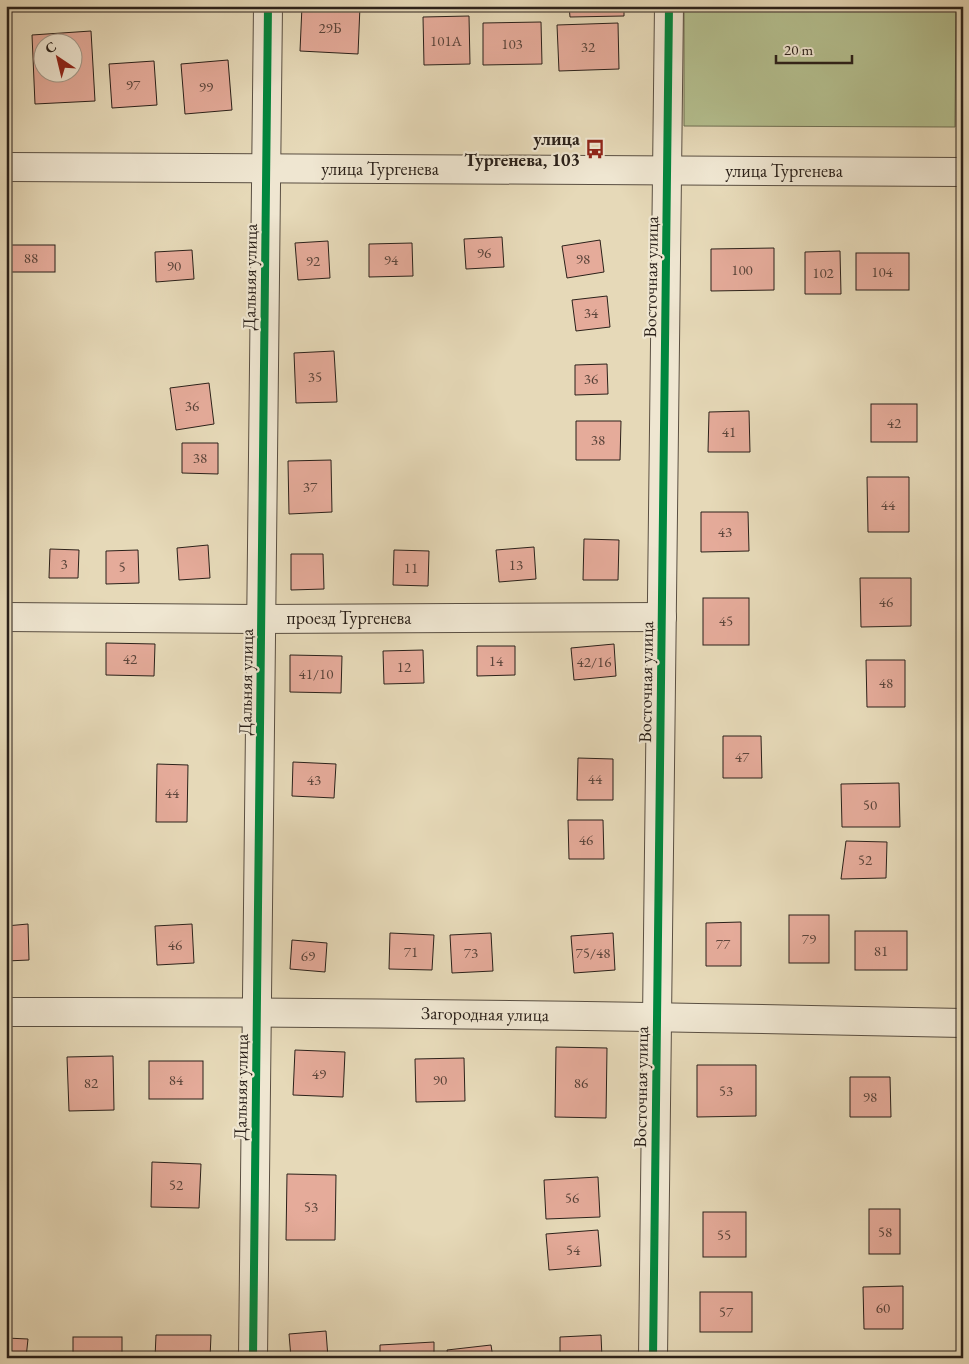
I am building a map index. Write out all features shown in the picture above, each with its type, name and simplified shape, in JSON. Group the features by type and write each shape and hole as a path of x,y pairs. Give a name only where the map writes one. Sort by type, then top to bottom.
{"street":[{"name":"Дальняя улица","path":"253,1358 268,6"},
{"name":"Восточная улица","path":"653,1358 669,6"},
{"name":"улица Тургенева","path":"6,167 963,172"},
{"name":"проезд Тургенева","path":"6,617 261,619 662,617"},
{"name":"Загородная улица","path":"6,1012 257,1011 657,1016 963,1023"}],"green space":[{"path":"684,6 956,6 955,127 684,126"}],"building":[{"path":"302,6 360,6 358,54 300,51"},
{"path":"569,6 624,6 624,16 570,17"},
{"path":"469,16 470,64 424,65 423,17"},
{"path":"541,22 542,64 483,65 483,23"},
{"path":"618,23 619,69 559,71 557,25"},
{"path":"91,31 95,101 35,104 34,82 82,82 82,32 76,32"},
{"path":"228,60 232,110 185,114 181,64"},
{"path":"154,61 157,105 112,108 109,64"},
{"path":"502,237 504,267 466,269 464,239"},
{"path":"600,240 604,272 567,278 562,246"},
{"path":"328,241 330,278 298,280 295,243"},
{"path":"412,243 413,276 369,277 369,244"},
{"path":"8,245 55,245 55,272 8,272"},
{"path":"774,248 774,290 711,291 711,249"},
{"path":"192,250 194,279 156,282 155,252"},
{"path":"840,251 841,294 805,294 805,252"},
{"path":"856,253 909,253 909,290 856,290"},
{"path":"607,296 610,327 576,331 572,300"},
{"path":"334,351 337,402 296,403 294,353"},
{"path":"607,364 608,394 575,395 575,365"},
{"path":"209,383 214,424 176,430 170,388"},
{"path":"871,404 917,404 917,442 871,442"},
{"path":"749,411 750,452 708,452 709,412"},
{"path":"576,421 621,421 620,460 576,460"},
{"path":"182,443 218,443 218,474 182,473"},
{"path":"331,460 332,512 289,514 288,461"},
{"path":"867,477 909,477 909,532 868,532"},
{"path":"701,512 748,512 749,551 701,552"},
{"path":"584,539 619,540 618,580 583,580"},
{"path":"208,545 210,578 179,580 177,548"},
{"path":"534,547 536,579 499,582 496,550"},
{"path":"50,549 79,550 78,578 49,578"},
{"path":"138,550 139,583 106,584 106,551"},
{"path":"394,550 429,551 428,586 393,585"},
{"path":"291,554 323,554 324,589 291,590"},
{"path":"860,578 911,578 911,626 861,627"},
{"path":"703,598 749,598 749,645 703,645"},
{"path":"106,643 155,644 154,676 106,675"},
{"path":"614,644 616,676 574,680 571,648"},
{"path":"477,646 515,646 515,675 477,676"},
{"path":"423,650 424,683 384,684 383,651"},
{"path":"290,655 342,656 341,693 290,692"},
{"path":"866,660 905,660 905,707 867,707"},
{"path":"723,736 761,736 762,778 723,778"},
{"path":"578,758 613,759 613,800 577,800"},
{"path":"293,762 336,764 334,798 292,796"},
{"path":"157,764 188,765 187,822 156,822"},
{"path":"899,783 900,827 842,827 841,784"},
{"path":"568,820 603,820 604,859 569,859"},
{"path":"846,841 887,842 886,878 841,879"},
{"path":"789,915 829,915 829,963 789,963"},
{"path":"741,922 741,966 706,966 706,923"},
{"path":"28,924 29,960 6,961 6,926"},
{"path":"192,924 194,963 157,965 155,926"},
{"path":"855,931 907,931 907,970 855,970"},
{"path":"390,933 434,935 432,970 389,969"},
{"path":"491,933 493,971 452,973 450,935"},
{"path":"613,933 615,970 574,973 571,936"},
{"path":"292,940 327,943 325,972 290,969"},
{"path":"556,1047 607,1048 606,1118 555,1117"},
{"path":"295,1050 345,1052 343,1097 293,1095"},
{"path":"6,1056 8,1056 9,1095 6,1095"},
{"path":"113,1056 114,1110 69,1111 67,1057"},
{"path":"464,1058 465,1101 416,1102 415,1059"},
{"path":"149,1061 203,1061 203,1099 149,1099"},
{"path":"697,1065 756,1065 756,1116 697,1117"},
{"path":"850,1077 890,1077 891,1117 850,1117"},
{"path":"152,1162 201,1164 199,1208 151,1207"},
{"path":"287,1174 336,1175 335,1240 286,1240"},
{"path":"598,1177 600,1217 546,1219 544,1180"},
{"path":"869,1209 900,1209 900,1254 869,1254"},
{"path":"703,1212 746,1212 746,1257 703,1257"},
{"path":"598,1230 601,1266 549,1270 546,1234"},
{"path":"903,1286 903,1329 864,1329 863,1287"},
{"path":"700,1292 752,1292 752,1332 700,1332"},
{"path":"326,1331 328,1358 291,1358 289,1334"},
{"path":"156,1335 211,1335 210,1358 155,1358"},
{"path":"601,1335 602,1358 560,1358 560,1337"},
{"path":"73,1337 122,1337 122,1358 73,1358"},
{"path":"6,1338 28,1339 26,1358 6,1358"},
{"path":"434,1342 434,1358 380,1358 380,1345"},
{"path":"491,1345 493,1358 448,1358 447,1350"}],"cycle path":[{"path":"253,1358 268,6"},
{"path":"653,1358 669,6"}],"place":[{"name":"улица Тургенева, 103","path":"595,149"}]}
